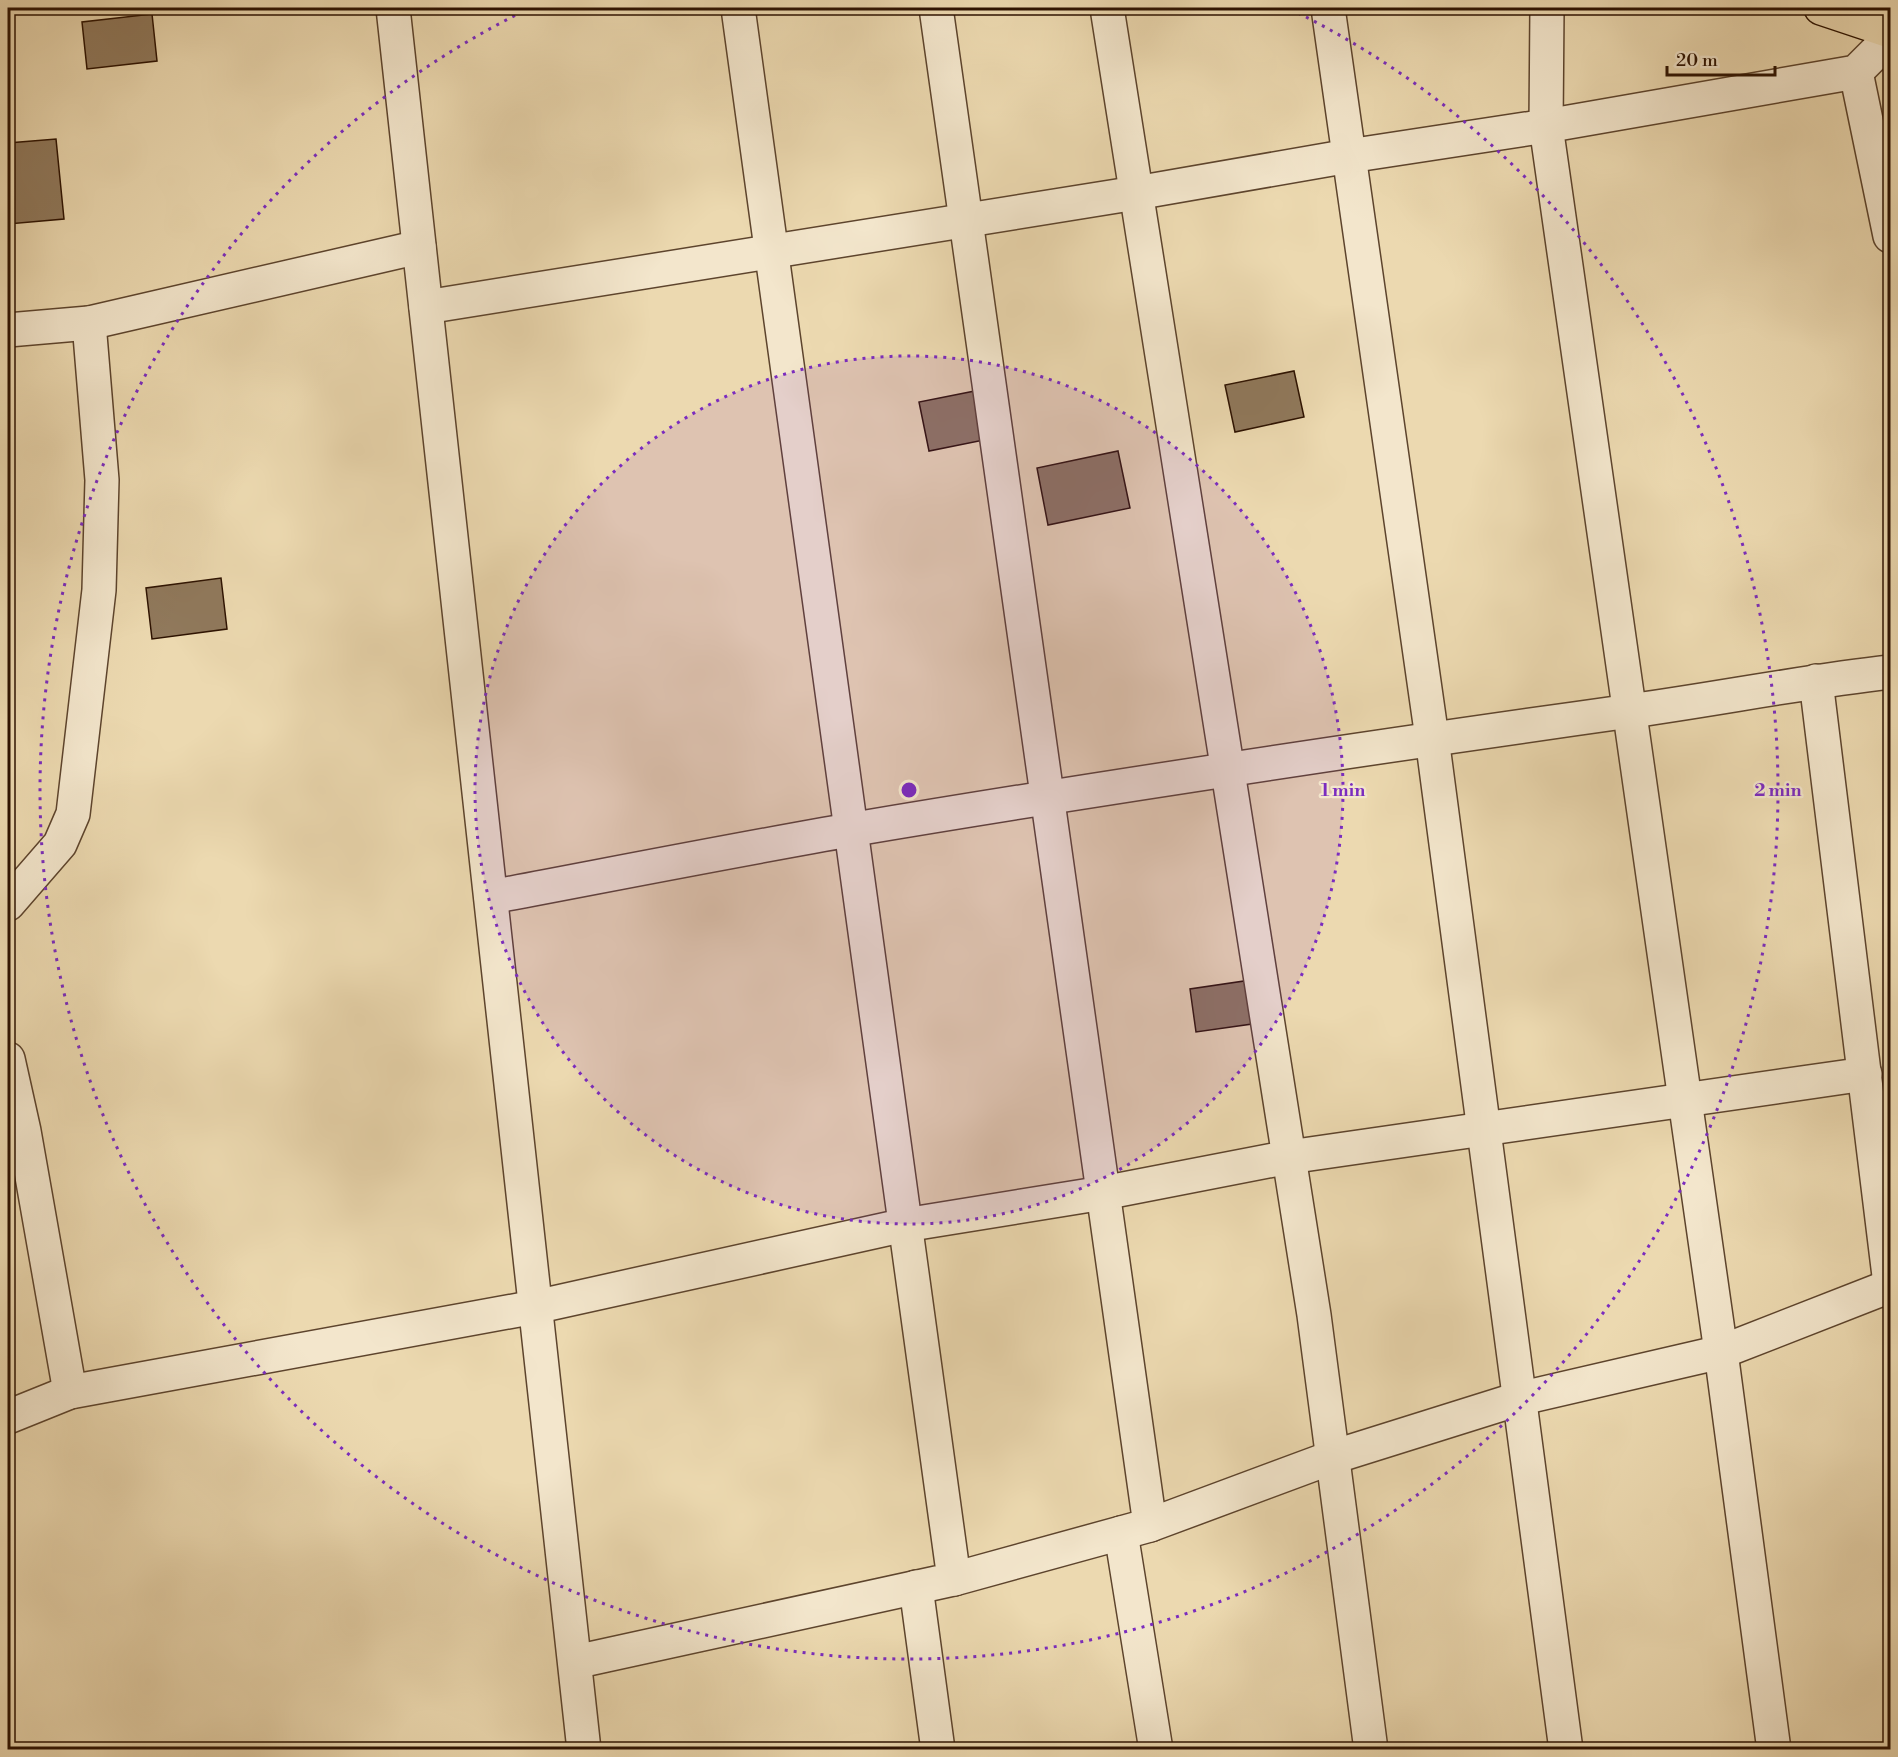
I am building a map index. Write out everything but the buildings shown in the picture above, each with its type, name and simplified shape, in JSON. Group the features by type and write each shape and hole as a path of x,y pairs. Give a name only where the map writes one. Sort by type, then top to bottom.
{"main road":[{"path":"1821,8 1890,30"}],"street":[{"path":"393,8 534,1307 585,1749"},
{"path":"738,8 954,1579"},
{"path":"936,8 968,220 1103,1193 1156,1749"},
{"path":"1107,8 1289,1157 1333,1457 1371,1749"},
{"path":"1328,8 1432,738 1566,1749"},
{"path":"1547,8 1546,126 1721,1352 1774,1749"},
{"path":"426,307 1136,193 1349,156 1546,126 1856,72 1890,38"},
{"path":"1856,72 1890,236"},
{"path":"8,330 89,323 419,247"},
{"path":"8,904 60,844 73,814 99,590 102,501 89,323"},
{"path":"491,897 851,830 1047,797 1816,681 1890,672"},
{"path":"575,1662 954,1579 1136,1529 1333,1457 1518,1399 1721,1352 1890,1285 1816,681"},
{"path":"8,1059 24,1131 70,1392"},
{"path":"8,1417 70,1392 534,1307 905,1225 1103,1193 1289,1157 1865,1074"},
{"path":"916,1587 938,1749"}]}
